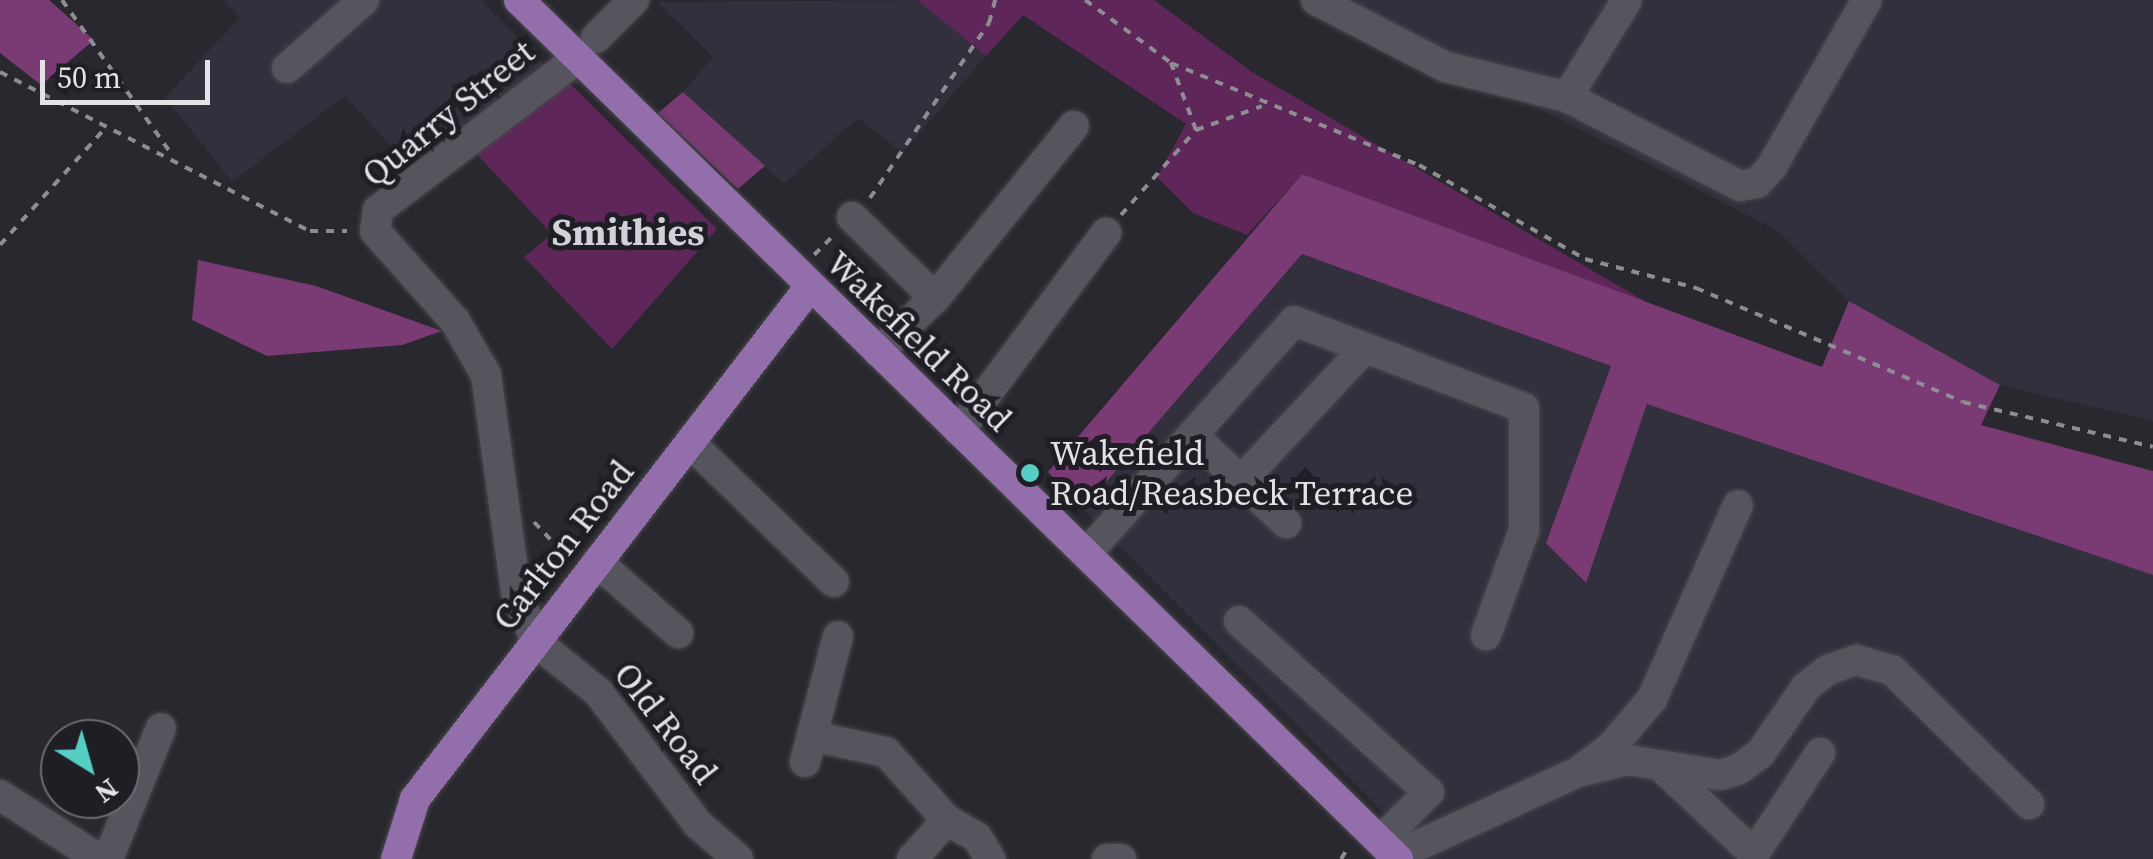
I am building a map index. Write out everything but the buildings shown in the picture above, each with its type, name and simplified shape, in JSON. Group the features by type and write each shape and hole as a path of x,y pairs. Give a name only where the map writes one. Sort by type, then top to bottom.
{"main road":[{"name":"Wakefield Road","path":"518,0 586,49 802,281 1391,852"},
{"name":"Carlton Road","path":"396,859 415,799 690,443 802,281"}],"street":[{"path":"287,68 364,0"},
{"name":"Quarry Street","path":"455,321 375,231 378,210 586,49 634,0"},
{"path":"1316,0 1446,67 1567,97 1726,180 1757,183 1867,0"},
{"path":"1567,97 1628,0"},
{"path":"878,352 935,298 1074,126"},
{"path":"852,217 935,298"},
{"path":"959,431 1106,233"},
{"path":"1086,554 1294,320 1524,408 1524,530 1486,635"},
{"name":"Old Road","path":"455,321 486,375 516,591 536,642 598,692 712,839 738,859"},
{"path":"1241,481 1365,348"},
{"path":"1192,436 1286,523"},
{"path":"690,443 834,582"},
{"path":"1578,772 1610,747 1652,699 1738,505"},
{"path":"592,569 678,633"},
{"path":"1239,621 1430,792 1391,852"},
{"path":"838,636 809,749 886,752 947,820 976,837 990,859"},
{"path":"1391,852 1578,772 1628,760 1665,770 1721,775 1740,770 1760,754 1806,687 1828,670 1856,660 1892,670 2029,804"},
{"path":"108,859 161,728"},
{"path":"1665,770 1754,854 1820,752"},
{"path":"0,795 98,859"},
{"path":"912,859 947,820"},
{"path":"1107,859 1121,859"}],"path":[{"path":"62,0 176,160"},
{"path":"802,281 907,148 989,22 995,0"},
{"path":"1086,0 1171,63 1263,106 1419,165 1585,259 1696,288 1963,402 2153,447"},
{"path":"1171,63 1196,130"},
{"path":"0,72 310,231 375,231"},
{"path":"1106,233 1196,130 1263,106"},
{"path":"0,245 107,126"},
{"path":"523,509 592,569"}],"shaded area":[{"path":"0,0 49,0 94,40 41,85 0,53"},
{"path":"223,0 481,0 546,66 407,163 345,96 232,182 165,98 240,17"},
{"path":"917,0 986,56 902,153 858,118 784,184 683,92 713,57 657,2"},
{"path":"917,0 1154,0 1252,72 1648,303 1302,174 1247,235 1193,213 1157,177 1186,124 1023,15 986,56"},
{"path":"1328,0 2153,0 2153,421 2000,385 1849,301 1776,230"},
{"path":"567,81 717,229 612,349 524,257 552,234 472,149"},
{"path":"683,92 765,166 738,189 658,113"},
{"path":"1302,174 1822,367 1849,301 2000,385 1981,425 2153,471 2153,575 1647,404 1586,583 1546,543 1611,366 1302,254 1083,509 1048,472"},
{"path":"1302,254 1612,366 1546,542 1585,583 1647,404 2153,575 2153,859 1429,859 1083,509"},
{"path":"198,260 316,286 442,331 402,345 267,356 192,320"}],"place":[{"name":"Wakefield Road/Reasbeck Terrace","path":"1030,473"}],"district":[{"name":"Smithies","path":"628,233"}]}
